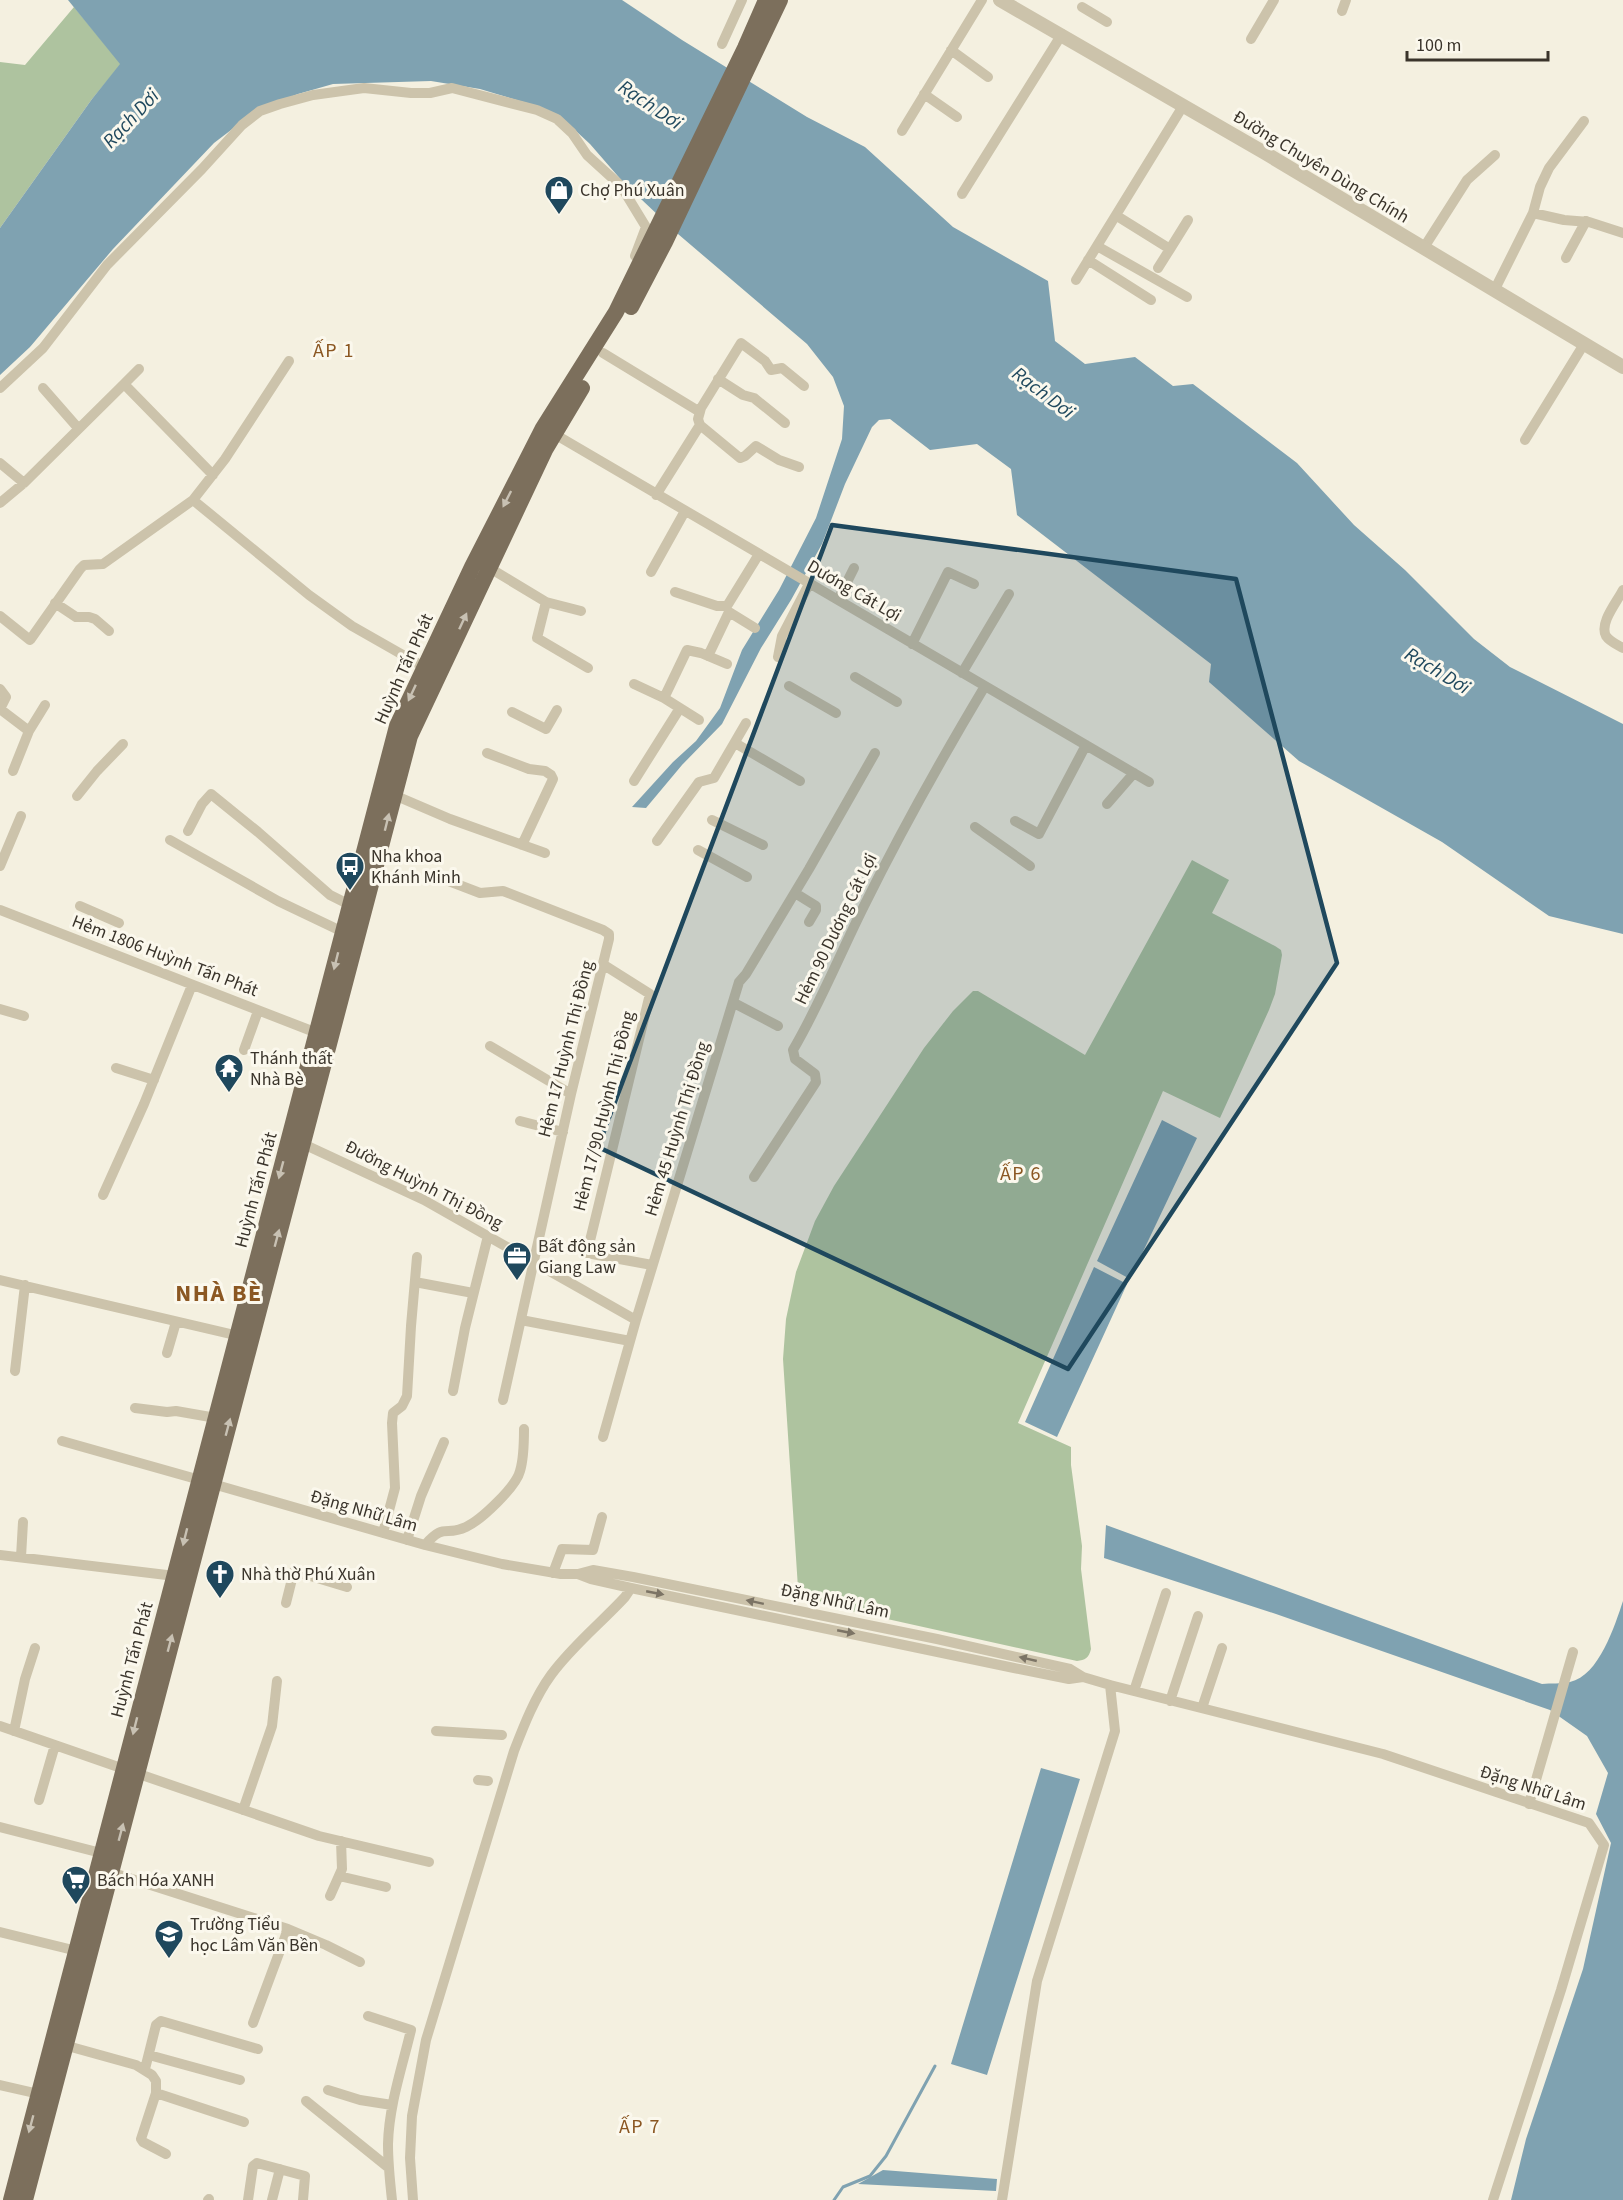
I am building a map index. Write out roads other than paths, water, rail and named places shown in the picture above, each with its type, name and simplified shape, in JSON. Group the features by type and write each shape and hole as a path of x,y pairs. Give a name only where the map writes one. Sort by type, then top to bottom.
{"main road":[{"path":"750,51 766,0"},
{"path":"750,51 780,0"},
{"name":"Huỳnh Tấn Phát","path":"11,2200 77,1951 89,1927 110,1872 130,1771 175,1576 206,1482 216,1418 238,1336 296,1141 410,735 431,671 472,567 549,431 599,349 616,312 659,239 750,51"},
{"name":"Huỳnh Tấn Phát","path":"25,2200 64,2045 89,1927 101,1853 130,1771 296,1141 317,1033 397,726 431,671 488,567 549,431"}],"street":[{"path":"722,44 742,0"},
{"path":"902,130 982,0"},
{"name":"Đường Chuyên Dùng Chính","path":"1000,0 1062,34 1623,366"},
{"path":"1251,39 1274,0"},
{"path":"1342,11 1346,0"},
{"path":"1082,7 1107,22"},
{"path":"962,194 1062,34"},
{"path":"951,50 988,77"},
{"path":"0,388 43,348 107,265 242,125 260,111 313,95 364,88 411,93 430,93 452,88 537,110 557,119 572,133 601,170 621,186 645,227 644,234 622,285 592,341 599,349 700,412"},
{"path":"924,94 957,117"},
{"path":"1076,280 1184,106"},
{"path":"1494,291 1533,213 1540,187 1549,168 1584,121"},
{"path":"1423,249 1467,180 1496,155"},
{"path":"1533,213 1564,220 1586,221 1623,233"},
{"path":"1117,216 1170,249"},
{"path":"1158,268 1188,220"},
{"path":"1566,258 1586,221"},
{"path":"1097,246 1187,297"},
{"path":"1088,261 1151,300"},
{"path":"800,467 779,460 756,446 746,456 740,458 700,425 698,419 718,379 741,343 765,362 771,370 782,368 804,386"},
{"path":"1524,440 1584,344"},
{"path":"0,616 30,640 84,565 104,564 193,500 213,475 288,361"},
{"path":"0,503 24,483 139,369"},
{"path":"718,379 743,395 754,398 785,423"},
{"path":"124,384 213,475"},
{"path":"43,388 78,428"},
{"path":"656,495 700,425"},
{"name":"Dương Cát Lợi","path":"549,431 1149,782"},
{"path":"0,463 24,483"},
{"path":"193,500 343,620 431,671"},
{"path":"651,572 685,511"},
{"path":"675,592 717,606 727,606 759,554"},
{"path":"488,567 546,602 581,611"},
{"path":"838,600 854,568"},
{"path":"912,644 948,572 974,584"},
{"path":"778,657 782,636 808,583"},
{"path":"1623,590 1605,622 1604,630 1611,641 1623,648"},
{"path":"962,673 1009,594"},
{"path":"546,602 537,638 588,668"},
{"path":"55,603 76,617 95,619 110,631"},
{"path":"708,656 729,612 755,628"},
{"path":"664,698 687,650 726,664"},
{"path":"855,677 897,702"},
{"path":"634,684 664,698 699,720"},
{"path":"789,686 836,713"},
{"name":"Hẻm 90 Dương Cát Lợi","path":"754,1177 816,1082 815,1074 795,1059 793,1050 813,1016 864,905 907,822 985,686"},
{"path":"0,690 6,697 0,710 29,731"},
{"path":"13,771 29,731 45,705"},
{"path":"634,782 680,708"},
{"path":"512,712 546,729 557,710"},
{"path":"657,841 699,782 714,778 746,723"},
{"path":"735,743 800,781"},
{"path":"77,796 123,744"},
{"path":"1015,821 1039,834 1086,745"},
{"path":"487,753 529,769 545,771 554,779 522,845"},
{"path":"809,922 816,906 795,893 875,753"},
{"path":"1107,804 1134,773"},
{"path":"188,831 202,804 211,794 330,896 350,905"},
{"path":"394,795 450,819 545,853"},
{"path":"0,866 21,816"},
{"path":"711,820 763,846"},
{"path":"975,827 1030,866"},
{"path":"171,840 278,900 343,932"},
{"path":"698,850 747,877"},
{"name":"Hẻm 17 Huỳnh Thị Đồng","path":"433,874 480,892 503,891 609,934 604,965 571,1094 503,1400"},
{"name":"Hẻm 45 Huỳnh Thị Đồng","path":"603,1437 652,1265 739,982 795,893"},
{"path":"80,906 119,923"},
{"name":"Hẻm 1806 Huỳnh Tấn Phát","path":"0,910 317,1033"},
{"name":"Hẻm 17/90 Huỳnh Thị Đồng","path":"604,965 650,994 586,1253 652,1265"},
{"path":"103,1195 154,1080 192,985"},
{"path":"734,1003 778,1026"},
{"path":"0,1009 24,1017"},
{"path":"244,1050 258,1011"},
{"path":"490,1046 571,1094"},
{"path":"116,1068 154,1080"},
{"path":"520,1121 563,1132"},
{"name":"Đường Huỳnh Thị Đồng","path":"296,1141 415,1196 636,1320"},
{"path":"453,1391 473,1293 488,1236"},
{"path":"383,1533 395,1488 393,1413 402,1406 407,1396 417,1257"},
{"path":"0,1280 238,1336"},
{"path":"415,1282 473,1293"},
{"path":"15,1371 25,1285"},
{"path":"521,1320 630,1341"},
{"path":"167,1353 176,1322"},
{"path":"135,1408 176,1411 216,1418"},
{"path":"425,1545 438,1532 464,1528 478,1520 506,1492 520,1471 524,1429"},
{"name":"Đặng Nhữ Lâm","path":"62,1441 407,1540 502,1564 553,1573 578,1574 592,1570 633,1577 937,1639 1070,1669 1083,1677 1110,1685 1383,1754 1589,1823 1604,1845 1561,1990 1493,2200"},
{"path":"407,1540 421,1496 444,1443"},
{"path":"553,1573 562,1549 593,1550 602,1517"},
{"path":"21,1557 23,1522"},
{"path":"0,1555 175,1576"},
{"path":"286,1603 294,1571 346,1587"},
{"name":"Đặng Nhữ Lâm","path":"578,1574 591,1580 1069,1679 1083,1677"},
{"path":"413,2200 410,2158 412,2116 426,2040 514,1751 524,1725 550,1676 570,1652 619,1604 631,1588"},
{"path":"1134,1691 1166,1593"},
{"path":"1170,1701 1198,1616"},
{"path":"14,1731 25,1679 35,1648"},
{"path":"1202,1708 1222,1648"},
{"path":"1529,1804 1573,1652"},
{"path":"243,1810 272,1726 277,1681"},
{"path":"1002,2200 1037,1981 1115,1731 1110,1685"},
{"path":"0,1726 319,1836 429,1862"},
{"path":"436,1731 496,1735"},
{"path":"39,1800 55,1745"},
{"path":"0,1827 101,1853"},
{"path":"330,1896 342,1869 341,1841"},
{"path":"110,1872 288,1929 326,1944 360,1962"},
{"path":"339,1876 386,1887"},
{"path":"253,2023 288,1929"},
{"path":"0,1932 77,1951"},
{"path":"368,2016 411,2030 392,2105 388,2145 392,2200"},
{"path":"145,2069 156,2025 161,2020 258,2049"},
{"path":"64,2045 145,2069 152,2075 156,2081 156,2093 141,2139 145,2144 166,2154"},
{"path":"149,2055 240,2080"},
{"path":"0,2085 39,2094"},
{"path":"328,2090 360,2100 392,2105"},
{"path":"156,2093 244,2122"},
{"path":"306,2101 389,2168"},
{"path":"248,2200 257,2163 305,2176 303,2200"},
{"path":"272,2200 280,2169"}],"water":[{"name":"Rạch Dơi","path":"68,0 622,0 807,117 865,147 953,227 1048,281 1055,341 1085,364 1135,357 1173,386 1193,384 1297,463 1354,525 1405,570 1474,639 1510,667 1623,724 1623,934 1549,916 1442,842 1299,761 1209,682 1211,664 1017,515 1011,469 977,444 930,450 890,419 879,420 872,427 845,484 822,544 761,648 722,724 682,765 646,808 632,807 673,762 696,741 720,708 742,650 779,590 816,518 842,439 844,406 833,377 807,344 678,234 623,182 590,144 563,119 530,104 480,89 431,81 333,84 298,94 256,111 214,143 113,249 30,347 0,375 0,228 92,99 120,64"},
{"path":"1162,1120 1197,1138 1130,1279 1097,1261"},
{"path":"1094,1267 1127,1284 1057,1437 1025,1422"},
{"path":"1106,1525 1542,1684 1570,1682 1580,1678 1589,1670 1604,1648 1623,1601 1623,2200 1511,2200 1526,2139 1583,1969 1611,1843 1596,1814 1608,1773 1587,1736 1550,1710 1276,1614 1104,1558"},
{"path":"1041,1768 1080,1779 987,2075 951,2064"},
{"path":"883,2170 997,2179 996,2191 858,2184"}],"waterway":[{"path":"834,2200 843,2187 870,2176 886,2156 935,2066"}],"place":[{"name":"Chợ Phú Xuân","path":"559,216"},
{"name":"Nha khoa Khánh Minh","path":"350,892"},
{"name":"Thánh thất Nhà Bè","path":"229,1094"},
{"name":"Bất động sản Giang Law","path":"517,1282"},
{"name":"Nhà thờ Phú Xuân","path":"220,1600"},
{"name":"Bách Hóa XANH","path":"76,1906"},
{"name":"Trường Tiểu học Lâm Văn Bền","path":"169,1960"}],"district":[{"name":"ẤP 1","path":"334,351"},
{"name":"ẤP 6","path":"1021,1174"},
{"name":"NHÀ BÈ","path":"219,1293"},
{"name":"ẤP 7","path":"640,2127"}]}
